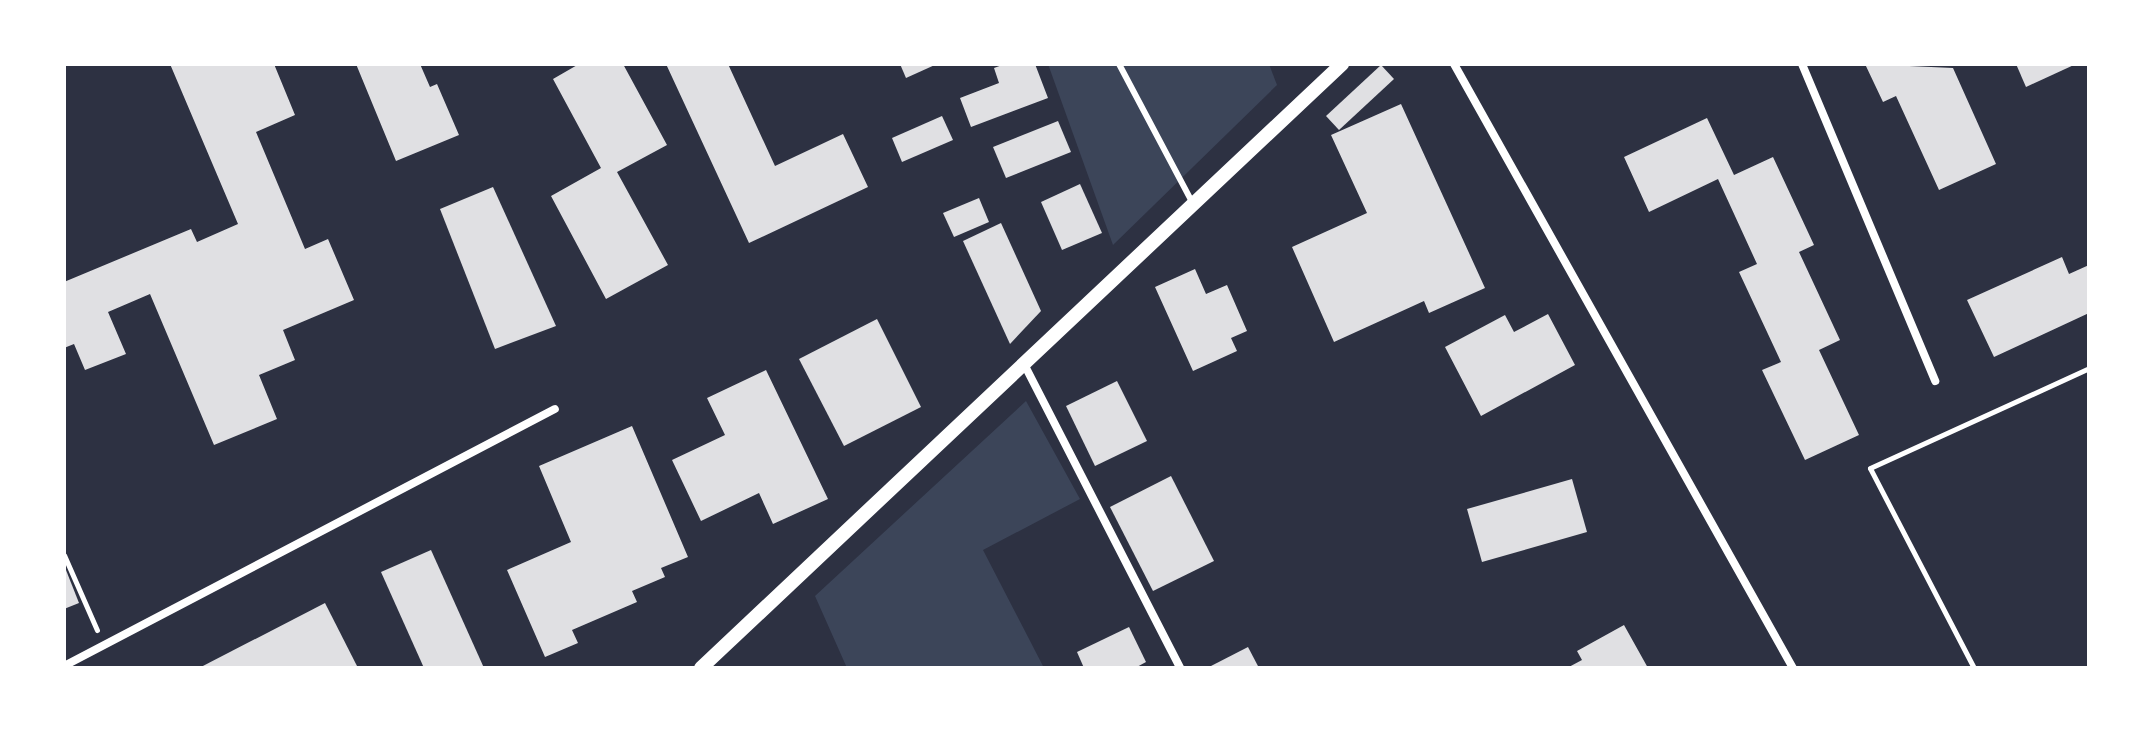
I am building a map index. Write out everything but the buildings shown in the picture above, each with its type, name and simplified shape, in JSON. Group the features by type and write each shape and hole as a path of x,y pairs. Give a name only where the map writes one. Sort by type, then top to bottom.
{"street":[{"path":"701,668 1342,64"},
{"path":"1454,64 1793,668"},
{"path":"1802,64 1935,381"},
{"path":"1024,364 1180,668"},
{"path":"64,666 555,409"}],"lane":[{"path":"1119,64 1193,204"}],"path":[{"path":"1974,668 1870,468 2089,368"},
{"path":"64,555 103,646"}],"shaded area":[{"path":"1048,64 1269,64 1277,85 1113,245"},
{"path":"1026,401 1080,499 983,550 1044,668 847,668 815,596"}]}
